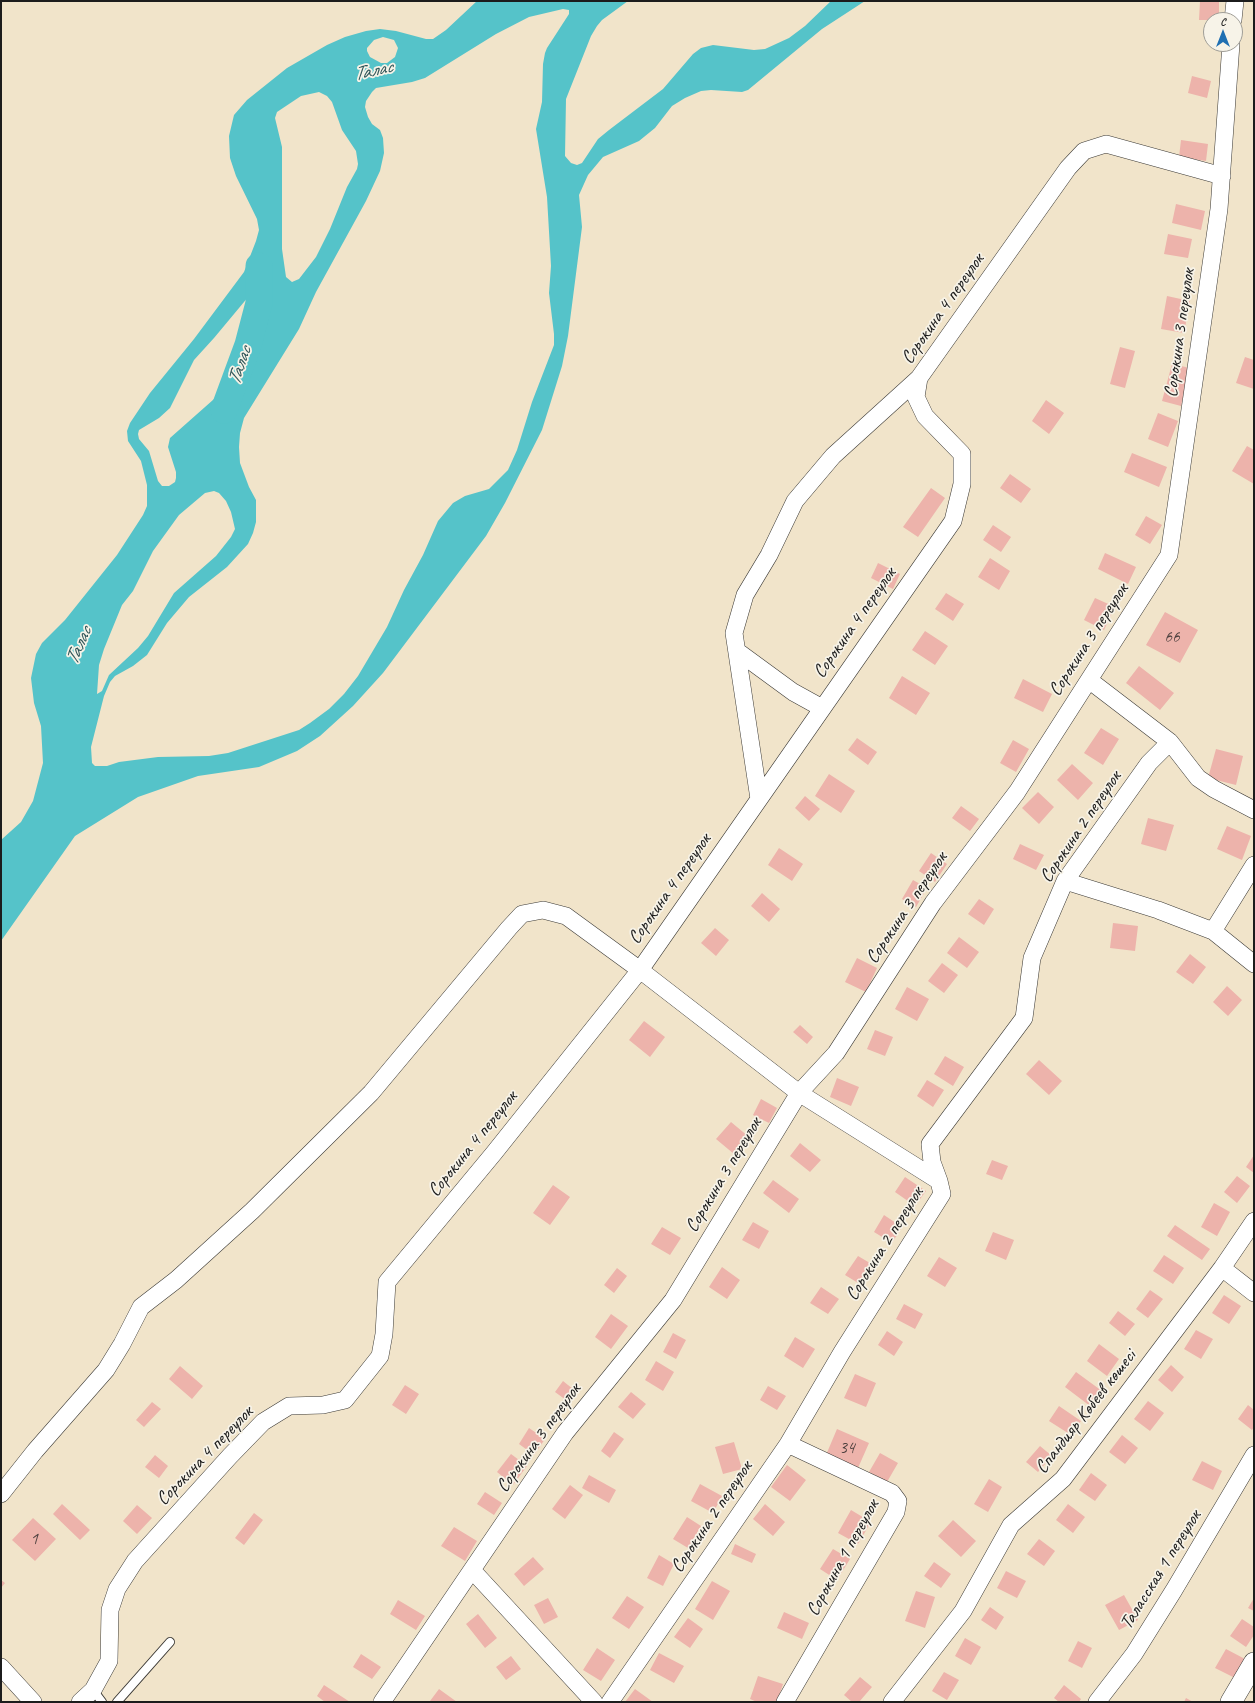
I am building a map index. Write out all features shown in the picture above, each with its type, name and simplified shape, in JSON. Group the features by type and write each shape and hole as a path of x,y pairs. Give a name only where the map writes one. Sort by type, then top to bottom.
{"street":[{"path":"1234,12 1235,1"},
{"name":"Сорокина 3 переулок","path":"382,1702 565,1433 673,1300 799,1093 836,1053 933,903 1017,792 1169,555 1219,209 1230,52"},
{"name":"Сорокина 4 переулок","path":"80,1702 97,1696 109,1661 110,1610 117,1589 135,1561 230,1456 263,1422 289,1406 324,1405 345,1400 380,1356 384,1334 387,1282 494,1153 640,970 952,521 962,484 962,454 925,416 916,397 919,378 1064,174 1084,151 1106,144 1222,176"},
{"path":"759,799 734,633 745,595 769,556 795,501 833,456 919,378"},
{"path":"737,652 793,692 822,708"},
{"path":"1088,680 1170,742 1198,778 1214,789 1254,810"},
{"name":"Сорокина 2 переулок","path":"610,1702 788,1444 842,1352 942,1194 932,1162 930,1144 1024,1018 1032,958 1065,881 1149,763 1170,742"},
{"path":"1213,932 1254,865"},
{"path":"1065,881 1158,910 1213,932 1254,964"},
{"path":"1,1494 35,1451 106,1370 122,1344 141,1307 176,1280 252,1211 371,1093 522,914 543,910 566,916 640,970 799,1093 939,1181"},
{"name":"Спандияр Көбеев көшесі","path":"892,1702 963,1611 1011,1525 1063,1479 1222,1268 1254,1221"},
{"path":"1222,1268 1254,1293"},
{"name":"Сорокина 1 переулок","path":"786,1702 896,1512 898,1502 892,1493 788,1444"},
{"name":"Таласская 1 переулок","path":"1097,1702 1134,1654 1254,1455"},
{"path":"472,1570 594,1702"},
{"path":"1231,1702 1254,1663"},
{"path":"1,1667 33,1702"}],"lane":[{"path":"117,1702 170,1642"}],"water":[{"path":"477,1 628,1 602,20 597,26 591,36 566,99 565,156 571,163 577,165 582,163 598,139 663,89 693,54 701,48 713,45 754,50 765,49 789,38 805,26 831,1 865,1 822,29 748,90 742,92 711,90 701,91 672,106 655,128 639,141 603,157 588,175 579,195 582,227 568,336 562,366 542,430 505,503 486,536 383,673 353,706 320,736 297,751 259,767 198,776 138,797 75,836 1,941 1,840 21,822 33,801 43,763 41,726 34,703 31,678 36,654 42,643 65,620 117,555 143,515 147,506 147,485 141,461 128,441 127,431 130,423 150,393 194,339 244,272 256,241 259,230 257,219 236,176 230,158 229,136 234,115 247,100 287,68 327,45 345,37 380,29 396,31 426,39 433,39 446,30","holes":["563,9 569,10 569,14 545,53 543,64 542,102 536,129 547,197 551,266 549,293 554,345 532,402 517,450 508,470 489,489 465,496 453,503 438,521 423,555 404,590 387,627 358,676 344,694 329,709 310,723 299,730 228,753 209,756 158,757 119,762 107,766 95,766 92,763 91,747 104,696 110,682 115,676 133,666 147,655 167,623 189,597 227,567 248,544 253,533 256,522 256,500 249,487 240,463 240,433 244,418 299,329 316,292 366,201 380,171 384,153 383,138 380,130 372,124 368,117 365,107 366,101 376,88 412,82 425,78 496,34 529,17","383,37 394,40 398,48 395,57 387,63 381,63 370,57 367,48 374,40","319,92 327,96 332,102 342,130 356,151 358,164 330,229 316,257 299,279 292,282 286,277 282,249 282,147 275,118 277,112 301,96","253,292 256,293 259,303 252,336 240,369 231,384 170,438 168,447 176,472 176,478 175,482 169,486 162,486 158,481 149,451 139,439 139,430 159,418 170,408 194,360 249,296","214,491 219,493 226,501 231,512 235,529 231,537 216,556 174,593 148,636 138,648 109,675 102,691 97,694 99,665 122,605 133,591 153,551 179,515 205,493"]}],"building":[{"path":"1200,1 1219,1 1219,12 1203,12 1203,20 1199,20"},
{"path":"1192,76 1211,81 1207,98 1188,93"},
{"path":"1181,140 1208,144 1206,161 1179,157"},
{"path":"1176,204 1205,211 1201,230 1172,223"},
{"path":"1168,234 1192,239 1188,258 1164,254"},
{"path":"1167,296 1190,301 1184,333 1161,329"},
{"path":"1120,347 1135,351 1125,388 1110,384"},
{"path":"1245,357 1254,360 1254,389 1236,383"},
{"path":"1172,364 1190,368 1181,406 1162,401"},
{"path":"1046,400 1064,413 1049,434 1032,421"},
{"path":"1158,413 1178,421 1168,447 1148,439"},
{"path":"1247,446 1254,450 1254,484 1232,471"},
{"path":"1132,453 1167,467 1159,487 1124,472"},
{"path":"1010,474 1031,489 1021,503 1000,488"},
{"path":"931,488 945,498 918,537 903,527"},
{"path":"1146,516 1162,525 1150,544 1135,535"},
{"path":"993,525 1011,537 1001,552 983,540"},
{"path":"1105,553 1136,567 1128,584 1098,569"},
{"path":"990,558 1010,571 999,590 978,577"},
{"path":"878,563 900,574 893,589 871,578"},
{"path":"946,593 964,604 953,621 935,609"},
{"path":"1095,598 1115,607 1104,630 1084,620"},
{"path":"1165,612 1198,630 1180,663 1146,645"},
{"path":"925,631 948,646 935,665 912,650"},
{"path":"1139,666 1174,693 1160,710 1126,683"},
{"path":"902,676 930,693 916,715 889,698"},
{"path":"1023,679 1052,694 1043,712 1014,698"},
{"path":"1101,728 1119,739 1103,765 1084,753"},
{"path":"857,738 877,752 868,765 848,750"},
{"path":"1013,740 1029,749 1016,772 1000,763"},
{"path":"1216,749 1243,756 1236,785 1208,778"},
{"path":"1072,764 1093,783 1078,800 1057,780"},
{"path":"829,774 855,791 841,813 815,796"},
{"path":"1038,792 1054,807 1039,824 1022,808"},
{"path":"805,796 820,809 809,821 795,808"},
{"path":"961,806 979,819 970,831 952,818"},
{"path":"1148,818 1174,825 1166,851 1141,844"},
{"path":"1227,826 1251,836 1242,860 1217,849"},
{"path":"1020,844 1044,855 1036,870 1013,859"},
{"path":"779,848 803,864 792,881 768,865"},
{"path":"931,853 947,864 935,882 919,871"},
{"path":"913,880 927,888 916,907 902,899"},
{"path":"762,893 780,909 769,922 751,906"},
{"path":"979,899 994,909 984,925 968,914"},
{"path":"1113,923 1138,926 1135,951 1110,948"},
{"path":"715,928 729,940 716,956 701,943"},
{"path":"959,937 979,952 967,968 947,953"},
{"path":"1190,954 1206,967 1193,984 1176,972"},
{"path":"857,958 877,968 866,992 845,982"},
{"path":"942,963 958,975 944,993 928,981"},
{"path":"1227,986 1242,1000 1228,1016 1213,1002"},
{"path":"907,987 929,999 917,1021 895,1009"},
{"path":"644,1021 665,1037 650,1057 629,1040"},
{"path":"800,1025 813,1037 807,1044 793,1032"},
{"path":"875,1030 893,1037 885,1056 867,1049"},
{"path":"945,1056 964,1067 953,1086 934,1074"},
{"path":"1039,1060 1062,1081 1049,1095 1026,1074"},
{"path":"837,1078 859,1087 851,1106 830,1097"},
{"path":"927,1080 944,1090 933,1107 917,1096"},
{"path":"761,1099 777,1108 769,1123 753,1115"},
{"path":"731,1122 749,1137 734,1154 716,1139"},
{"path":"800,1143 821,1160 810,1172 790,1156"},
{"path":"1254,1155 1254,1173 1246,1167"},
{"path":"992,1160 1008,1166 1002,1180 986,1174"},
{"path":"1237,1176 1250,1186 1237,1203 1224,1192"},
{"path":"905,1177 926,1191 915,1206 895,1192"},
{"path":"773,1180 799,1199 789,1213 763,1193"},
{"path":"553,1185 570,1197 550,1225 533,1213"},
{"path":"1214,1203 1230,1212 1217,1236 1201,1227"},
{"path":"884,1215 902,1227 892,1243 874,1232"},
{"path":"753,1222 769,1231 759,1249 742,1240"},
{"path":"1175,1225 1210,1249 1202,1260 1167,1236"},
{"path":"662,1227 681,1238 670,1255 651,1244"},
{"path":"993,1232 1014,1240 1006,1260 985,1251"},
{"path":"1164,1255 1184,1268 1173,1284 1153,1271"},
{"path":"858,1256 875,1266 863,1286 845,1275"},
{"path":"939,1257 957,1268 945,1287 927,1276"},
{"path":"722,1267 740,1280 727,1299 709,1287"},
{"path":"617,1268 627,1276 614,1293 604,1285"},
{"path":"821,1287 839,1299 828,1314 810,1303"},
{"path":"1150,1290 1163,1299 1148,1318 1136,1309"},
{"path":"1224,1295 1241,1306 1229,1324 1212,1313"},
{"path":"904,1304 923,1314 915,1329 896,1319"},
{"path":"1118,1311 1135,1324 1125,1336 1109,1323"},
{"path":"611,1314 628,1326 611,1349 595,1337"},
{"path":"1196,1330 1213,1339 1201,1359 1184,1349"},
{"path":"887,1331 903,1342 894,1356 878,1345"},
{"path":"673,1333 686,1340 676,1359 663,1352"},
{"path":"795,1337 815,1349 803,1368 784,1356"},
{"path":"1099,1344 1119,1359 1107,1376 1087,1361"},
{"path":"656,1361 674,1372 663,1391 645,1380"},
{"path":"1171,1365 1184,1377 1172,1392 1158,1380"},
{"path":"180,1366 203,1386 192,1399 169,1379"},
{"path":"1076,1372 1102,1391 1090,1406 1065,1387"},
{"path":"855,1374 876,1383 866,1407 844,1398"},
{"path":"563,1381 578,1393 570,1403 555,1392"},
{"path":"405,1385 419,1394 406,1414 392,1405"},
{"path":"768,1386 786,1396 777,1410 760,1400"},
{"path":"631,1392 646,1404 633,1419 618,1407"},
{"path":"1148,1401 1164,1413 1150,1431 1134,1419"},
{"path":"152,1402 161,1409 144,1427 136,1420"},
{"path":"1248,1405 1254,1410 1254,1427 1252,1430 1238,1419"},
{"path":"1059,1406 1081,1421 1071,1435 1049,1421"},
{"path":"529,1428 545,1439 534,1455 519,1444"},
{"path":"837,1429 869,1443 858,1468 826,1455"},
{"path":"614,1432 624,1439 610,1458 601,1451"},
{"path":"1122,1435 1138,1448 1125,1464 1109,1452"},
{"path":"734,1442 742,1469 723,1474 715,1447"},
{"path":"1040,1446 1052,1456 1038,1472 1026,1462"},
{"path":"880,1453 898,1463 887,1482 869,1472"},
{"path":"511,1454 527,1466 513,1485 497,1472"},
{"path":"155,1455 168,1466 159,1478 145,1467"},
{"path":"1202,1461 1222,1471 1213,1490 1192,1480"},
{"path":"787,1465 806,1480 790,1501 771,1487"},
{"path":"1091,1473 1107,1485 1095,1501 1079,1490"},
{"path":"589,1475 616,1490 609,1503 582,1488"},
{"path":"989,1479 1002,1487 988,1512 974,1504"},
{"path":"700,1484 722,1496 713,1513 691,1501"},
{"path":"570,1485 583,1495 565,1519 552,1509"},
{"path":"485,1492 502,1503 494,1515 477,1504"},
{"path":"62,1504 90,1530 80,1540 53,1514"},
{"path":"765,1504 785,1522 773,1536 753,1519"},
{"path":"1068,1504 1085,1517 1073,1533 1056,1520"},
{"path":"137,1505 152,1518 137,1534 123,1521"},
{"path":"851,1510 871,1522 858,1544 838,1533"},
{"path":"254,1513 263,1520 244,1545 235,1538"},
{"path":"687,1517 701,1526 688,1548 673,1539"},
{"path":"33,1518 56,1539 35,1561 12,1540"},
{"path":"953,1520 976,1541 961,1557 938,1536"},
{"path":"454,1527 477,1541 465,1561 441,1546"},
{"path":"1039,1539 1055,1551 1044,1566 1027,1554"},
{"path":"735,1544 756,1554 752,1563 731,1554"},
{"path":"833,1549 850,1559 837,1580 820,1569"},
{"path":"659,1555 674,1564 663,1586 647,1578"},
{"path":"533,1557 544,1569 524,1586 514,1574"},
{"path":"934,1562 951,1574 941,1588 924,1576"},
{"path":"1006,1571 1026,1581 1017,1598 997,1588"},
{"path":"1,1580 5,1583 1,1588"},
{"path":"712,1581 730,1591 713,1620 695,1609"},
{"path":"916,1591 935,1597 925,1628 905,1621"},
{"path":"1124,1595 1138,1620 1119,1630 1105,1605"},
{"path":"627,1596 644,1607 629,1629 612,1618"},
{"path":"548,1598 558,1617 544,1624 534,1605"},
{"path":"1254,1598 1254,1611 1248,1608"},
{"path":"398,1600 425,1616 416,1630 390,1614"},
{"path":"990,1607 1004,1617 996,1630 981,1620"},
{"path":"784,1612 809,1623 802,1639 777,1628"},
{"path":"478,1614 497,1638 485,1648 466,1624"},
{"path":"688,1618 703,1629 690,1648 674,1637"},
{"path":"1242,1619 1254,1627 1254,1635 1246,1647 1230,1636"},
{"path":"965,1638 981,1647 971,1665 955,1656"},
{"path":"1078,1641 1092,1648 1082,1668 1068,1661"},
{"path":"597,1648 615,1660 601,1681 583,1670"},
{"path":"1226,1649 1245,1659 1235,1678 1215,1668"},
{"path":"659,1653 684,1666 674,1683 650,1670"},
{"path":"361,1654 381,1667 372,1679 353,1667"},
{"path":"511,1656 521,1669 506,1680 496,1667"},
{"path":"944,1672 959,1680 947,1700 932,1691"},
{"path":"758,1676 783,1684 777,1702 757,1702 750,1699"},
{"path":"860,1677 872,1687 859,1702 852,1702 844,1695"},
{"path":"324,1685 350,1702 325,1702 317,1696"},
{"path":"1064,1685 1081,1699 1079,1702 1059,1702 1054,1698"},
{"path":"439,1689 457,1702 430,1701"},
{"path":"635,1689 653,1702 625,1702"},
{"path":"1186,1698 1193,1702 1184,1702"}],"waterway":[{"name":"Талас","path":"224,410 248,345 259,303 259,266"}]}
